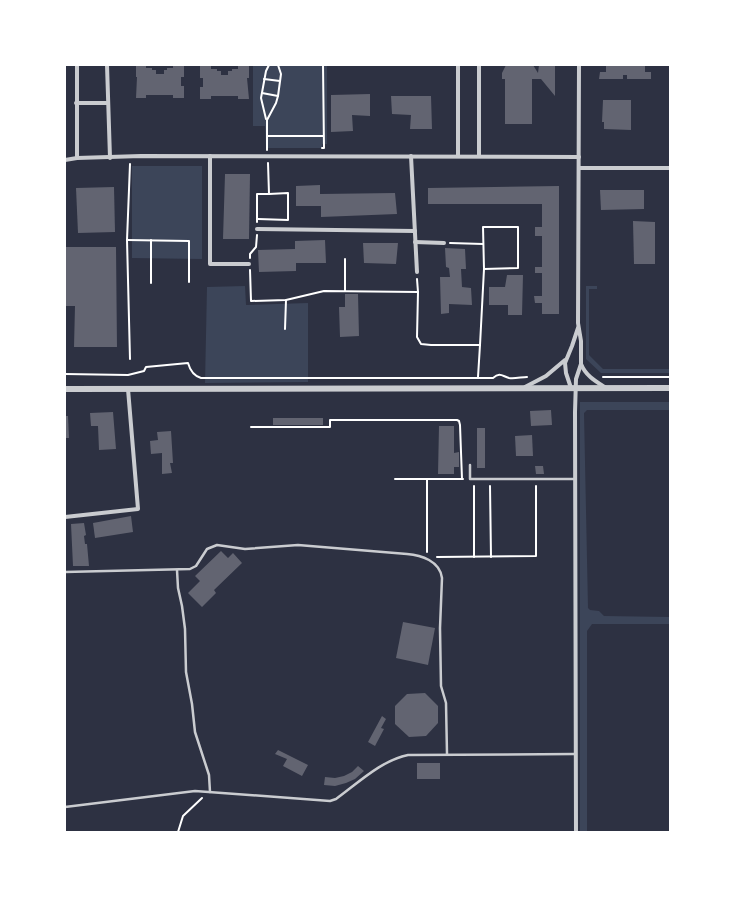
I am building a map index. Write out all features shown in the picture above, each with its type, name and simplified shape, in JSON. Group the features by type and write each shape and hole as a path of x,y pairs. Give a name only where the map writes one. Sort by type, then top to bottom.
{"street":[{"path":"77,65 77,158"},
{"path":"107,65 110,158"},
{"path":"458,65 458,156"},
{"path":"479,65 479,156"},
{"path":"576,832 575,479 573,388 581,364 581,341 578,324 579,65"},
{"path":"76,103 108,103"},
{"path":"65,160 77,158 210,156 579,157"},
{"path":"210,156 210,264 249,264"},
{"path":"411,156 417,272"},
{"path":"579,168 670,168"},
{"path":"257,229 415,231"},
{"path":"415,242 444,243"},
{"path":"573,388 566,373 566,360 572,346 578,324"},
{"path":"519,388 531,384 546,376 566,360"},
{"path":"581,364 591,378 607,388"},
{"path":"65,389 670,388"},
{"path":"65,517 138,509 128,389"}],"lane":[{"path":"470,465 472,479 575,479"},
{"path":"65,572 190,569 194,568 207,549 217,545 245,549 298,545 407,554 423,557 433,563 441,571 442,578 440,628 441,686 446,703 447,754"},
{"path":"177,570 185,629 185,666 192,704 194,728 209,775 210,792"},
{"path":"65,807 189,792 210,792 330,801 396,758 416,754 576,754"}],"path":[{"path":"266,122 262,104 262,93 266,69 269,65"},
{"path":"316,148 324,148 323,65"},
{"path":"264,79 280,81"},
{"path":"262,93 278,96"},
{"path":"267,136 323,136"},
{"path":"130,157 127,240 130,359"},
{"path":"257,219 288,220 288,193 269,194"},
{"path":"478,378 484,269 483,227 518,227 518,268 484,269"},
{"path":"127,240 190,240 189,282"},
{"path":"151,240 151,283"},
{"path":"444,243 483,244"},
{"path":"345,260 345,291"},
{"path":"418,292 417,337 421,344 480,346"},
{"path":"285,329 286,300"},
{"path":"65,374 128,375 144,372 146,367 188,363 192,371 201,378 493,378 497,375 504,375 509,378 532,377"},
{"path":"600,376 618,378 670,377"},
{"path":"251,427 330,427 330,420 457,420 459,421 460,425 462,479"},
{"path":"396,479 472,479 474,557"},
{"path":"427,479 427,557"},
{"path":"490,479 490,557"},
{"path":"435,557 536,556 536,479"},
{"path":"178,832 183,816 201,800 206,792"}],"shaded area":[{"path":"253,65 327,65 327,144 322,144 322,148 266,148 265,126 253,126"},
{"path":"132,166 202,166 202,259 132,258"},
{"path":"245,286 246,305 308,303 308,382 205,383 207,287"},
{"path":"586,286 597,286 597,289 589,289 589,355 603,369 670,369 670,373 601,373 586,359"},
{"path":"580,402 670,402 670,410 587,410 584,413 588,608 590,610 599,611 604,616 670,617 670,624 592,624 587,631 587,832 580,832"}],"building":[{"path":"136,65 146,65 146,68 156,70 156,74 164,74 164,70 167,70 167,68 173,68 173,65 184,65 184,77 181,77 181,86 184,86 184,98 173,98 173,95 146,95 146,98 136,98"},
{"path":"506,65 533,65 538,73 539,65 555,65 555,96 541,79 532,79 532,124 505,124 505,79 502,79 502,73"},
{"path":"606,65 645,65 645,72 651,72 651,79 627,79 627,75 623,75 623,79 599,79 600,72 606,72"},
{"path":"200,66 211,66 211,69 221,71 221,75 228,75 228,71 238,69 238,66 249,66 249,78 247,78 249,99 238,99 238,96 211,96 211,99 200,99 200,87 203,87 203,78 200,78"},
{"path":"370,94 370,116 352,115 353,131 331,132 331,95"},
{"path":"391,96 431,96 432,129 410,129 411,115 392,114"},
{"path":"603,100 631,100 631,130 604,129 604,122 602,122"},
{"path":"225,174 250,174 249,239 223,239"},
{"path":"320,185 320,194 395,193 397,214 321,217 321,206 296,206 296,186"},
{"path":"559,186 559,314 542,314 542,303 535,303 534,296 542,296 542,273 535,273 535,267 542,267 542,236 535,236 535,227 542,227 542,204 428,204 428,188"},
{"path":"114,187 115,232 78,233 76,188"},
{"path":"600,190 644,190 644,209 601,210"},
{"path":"633,221 655,222 655,264 634,264"},
{"path":"325,240 326,263 296,263 296,271 259,272 258,250 295,249 295,241"},
{"path":"363,243 398,243 396,264 364,263"},
{"path":"65,247 116,247 117,347 74,347 75,306 65,306"},
{"path":"445,248 465,249 466,269 461,269 462,287 471,288 472,305 449,304 449,313 441,314 440,277 450,277 449,268 446,267"},
{"path":"507,275 523,275 522,315 508,315 508,305 489,305 489,287 505,287"},
{"path":"345,294 358,294 359,336 340,337 339,307 345,307"},
{"path":"551,410 552,425 531,426 530,411"},
{"path":"113,412 116,449 99,450 98,426 91,426 90,413"},
{"path":"65,416 68,416 69,438 65,438"},
{"path":"273,418 323,418 323,425 273,425"},
{"path":"439,426 454,426 454,453 459,452 459,467 454,467 454,474 438,474"},
{"path":"477,428 485,428 485,468 477,468"},
{"path":"171,431 173,463 170,463 172,473 162,474 162,453 151,454 150,441 158,440 157,432"},
{"path":"532,435 533,456 516,456 515,436"},
{"path":"535,466 543,466 544,474 536,474"},
{"path":"131,516 133,532 95,538 93,523"},
{"path":"84,523 86,535 84,536 85,544 87,544 89,566 73,566 71,524"},
{"path":"221,551 228,558 233,553 242,563 214,590 216,593 202,607 188,593 200,581 195,576"},
{"path":"403,622 435,628 428,665 396,658"},
{"path":"425,693 438,706 438,723 426,736 409,737 395,724 395,706 407,694"},
{"path":"382,716 386,719 381,728 384,729 375,746 368,742"},
{"path":"278,750 308,765 302,776 283,766 287,759 275,754"},
{"path":"417,763 440,763 440,779 417,779"},
{"path":"358,766 364,771 355,779 335,786 324,785 325,777 335,778 344,776 352,772"}]}
